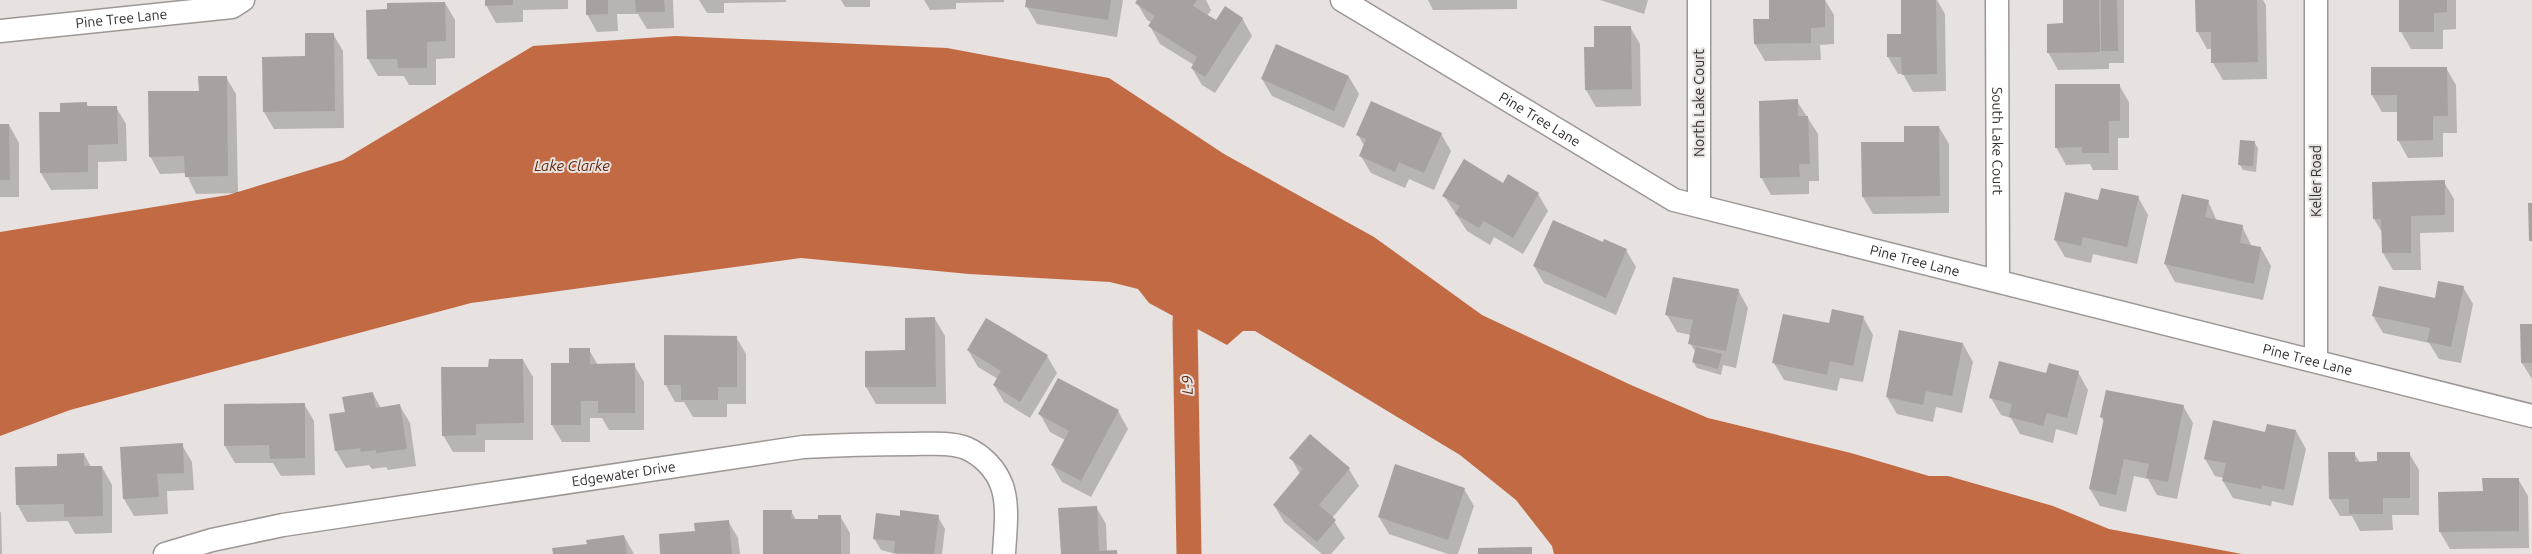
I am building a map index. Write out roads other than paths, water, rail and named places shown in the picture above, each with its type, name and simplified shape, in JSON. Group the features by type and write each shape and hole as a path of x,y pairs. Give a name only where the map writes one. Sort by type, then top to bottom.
{"street":[{"name":"Pine Tree Lane","path":"0,31 232,6 243,0"},
{"name":"Pine Tree Lane","path":"1342,0 1674,200 2532,416"},
{"name":"North Lake Court","path":"1699,0 1699,206"},
{"name":"South Lake Court","path":"1997,0 1998,281"},
{"name":"Keller Road","path":"2316,0 2316,361"},
{"name":"Edgewater Drive","path":"165,554 212,540 283,525 802,447 858,444 948,444 965,448 982,457 994,470 1002,487 1005,505 1004,554"}],"water":[{"name":"Lake Clarke","path":"675,36 947,48 1109,78 1224,154 1374,237 1482,315 1631,385 1708,418 1851,453 1929,476 1948,476 2053,506 2109,529 2242,554 1554,554 1552,546 1516,500 1460,455 1255,331 1243,331 1227,345 1149,303 1138,289 1110,282 969,274 801,258 471,303 70,410 0,436 0,232 228,195 343,160 533,46"}],"waterway":[{"name":"L-9","path":"1187,289 1185,323 1189,554"}]}
